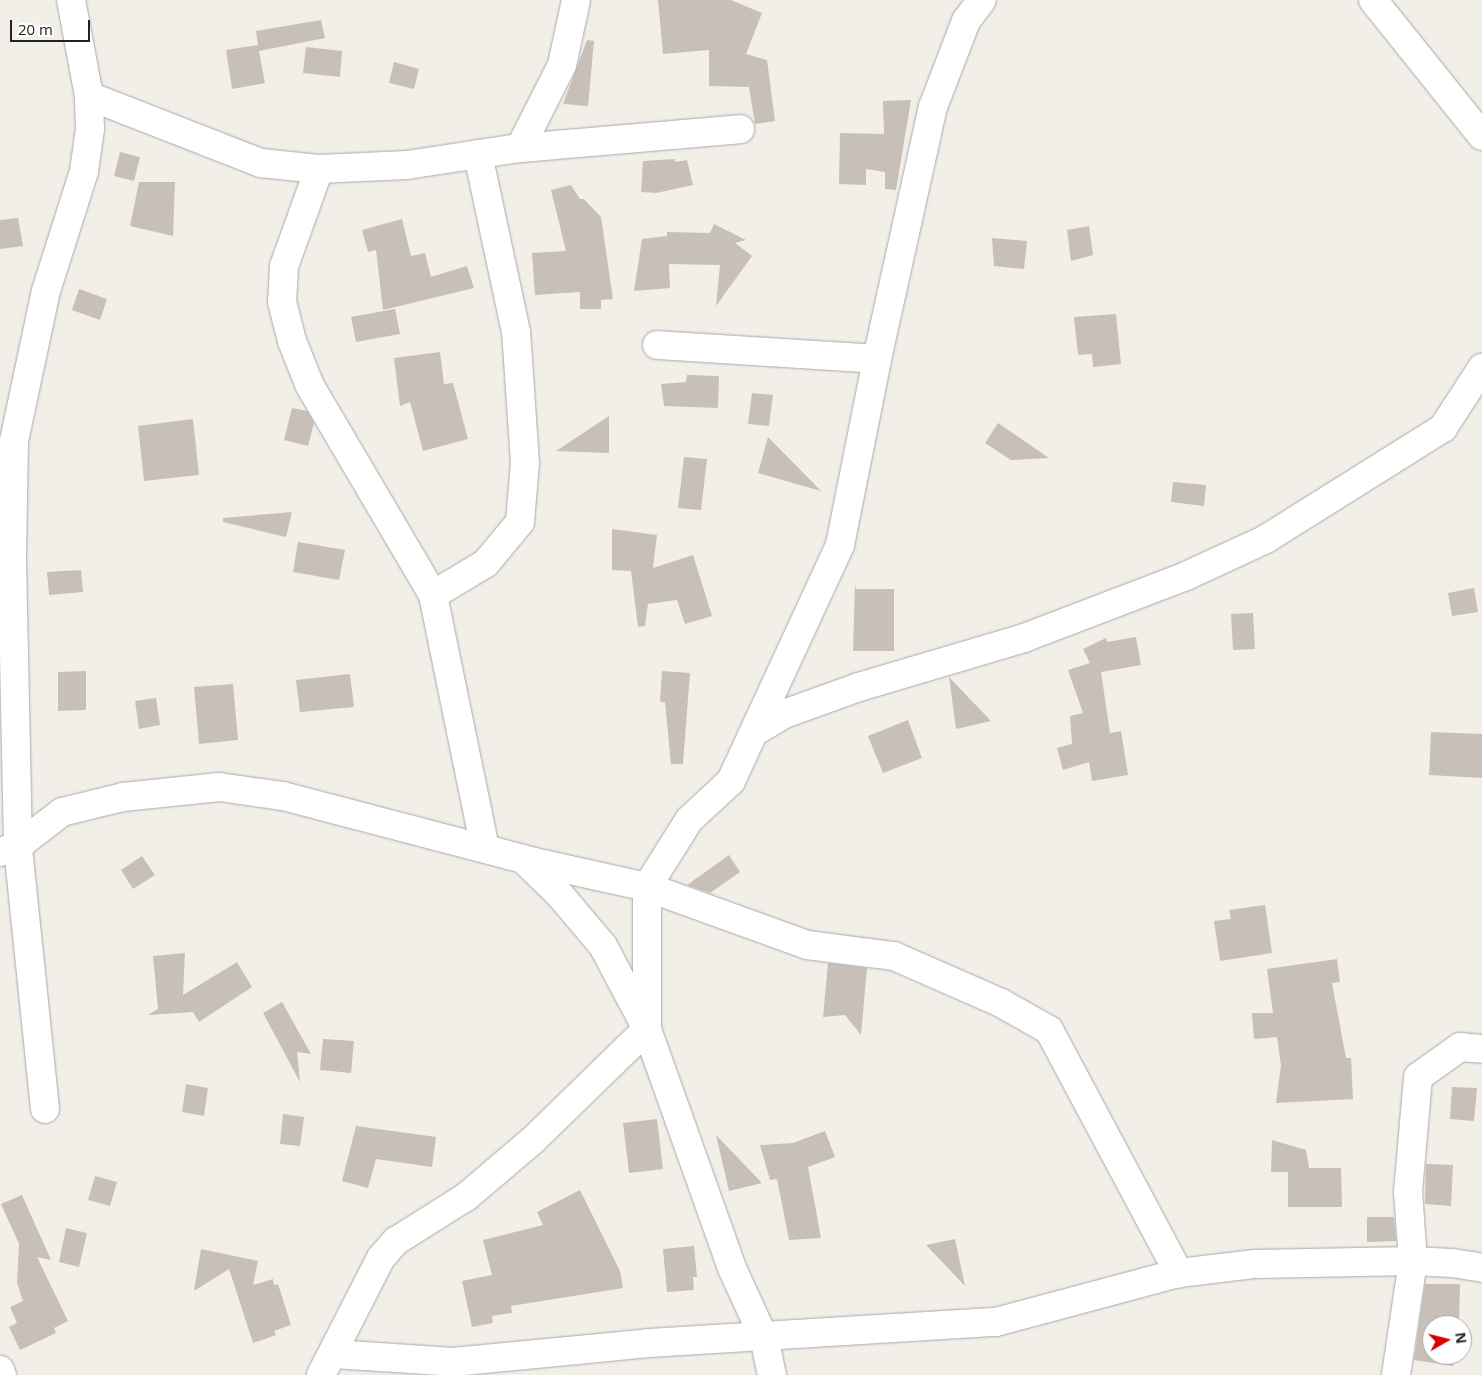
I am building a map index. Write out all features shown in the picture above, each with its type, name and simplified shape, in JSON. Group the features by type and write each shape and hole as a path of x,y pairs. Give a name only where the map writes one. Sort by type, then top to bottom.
{"street":[{"path":"45,1109 9,849 7,682 14,441 46,291 84,172 90,129 89,96 71,0"},
{"path":"520,148 562,65 576,0"},
{"path":"982,0 966,21 934,107 877,359 840,545 756,731 731,781 689,820 647,887 647,1029 533,1140 466,1197 396,1241 381,1258 327,1364 453,1362 649,1342 764,1338 996,1322 1179,1273 1255,1264 1452,1262 1482,1268"},
{"path":"1373,0 1482,136"},
{"path":"89,96 261,163 319,169 407,165 520,148 740,129"},
{"path":"433,595 486,563 520,522 525,463 516,332 478,154"},
{"path":"319,169 284,266 282,302 292,341 310,386 433,595 485,849"},
{"path":"656,345 877,359"},
{"path":"756,731 784,714 850,691 1033,634 1186,576 1266,539 1426,441 1443,428 1472,404 1482,368"},
{"path":"9,849 62,812 123,797 219,787 282,796 523,859 647,887 807,945 894,956 1001,1003 1049,1030 1179,1273"},
{"path":"523,859 560,895 603,946 647,1029 732,1268 764,1338 772,1375"},
{"path":"1396,1375 1413,1262 1408,1192 1418,1076 1460,1047 1482,1049"},
{"path":"0,1370 2,1375"}],"building":[{"path":"658,0 731,0 762,13 746,54 767,60 775,121 755,124 749,87 709,86 709,50 663,54"},
{"path":"321,20 325,38 259,51 265,83 232,89 226,50 258,45 256,31"},
{"path":"587,40 594,41 588,106 563,104"},
{"path":"306,47 342,51 340,77 303,73"},
{"path":"394,62 419,69 414,89 389,83"},
{"path":"911,100 896,190 885,189 885,172 866,169 866,185 839,184 840,133 884,134 883,101"},
{"path":"120,152 140,157 134,181 114,176"},
{"path":"675,159 675,162 687,160 693,185 656,193 641,192 643,161"},
{"path":"139,182 175,182 173,236 130,226"},
{"path":"571,185 580,199 584,199 601,217 613,299 601,300 601,309 580,309 580,292 535,295 532,253 566,251 551,190"},
{"path":"18,218 23,246 0,249 0,220"},
{"path":"402,219 411,256 425,253 431,277 467,266 474,288 383,310 376,250 368,252 362,230"},
{"path":"714,224 746,240 735,243 752,256 716,306 720,265 669,264 670,288 634,291 642,239 667,236 667,232 710,233"},
{"path":"1089,226 1093,255 1071,261 1067,230"},
{"path":"992,238 1027,241 1024,269 994,266"},
{"path":"79,289 107,299 100,320 72,310"},
{"path":"395,309 400,334 356,342 351,317"},
{"path":"1116,314 1121,364 1093,367 1092,354 1078,355 1074,317"},
{"path":"440,352 444,384 453,383 468,439 423,451 410,402 400,406 394,358"},
{"path":"687,375 719,376 718,408 664,406 661,384 686,382"},
{"path":"752,393 773,395 769,426 748,424"},
{"path":"292,408 307,411 314,423 308,446 284,440"},
{"path":"609,416 609,453 556,451"},
{"path":"193,419 199,475 144,481 138,426"},
{"path":"998,423 1049,458 1011,460 985,443"},
{"path":"768,437 821,491 758,473"},
{"path":"684,457 707,459 701,510 678,508"},
{"path":"1173,482 1206,485 1204,506 1171,502"},
{"path":"292,512 286,537 223,522 223,518"},
{"path":"612,529 657,535 653,568 693,555 712,616 685,624 677,600 648,604 645,626 638,627 631,571 612,570"},
{"path":"298,542 345,550 339,580 293,572"},
{"path":"81,570 83,592 49,595 47,572"},
{"path":"855,584 856,589 894,589 894,651 853,651"},
{"path":"1474,588 1478,612 1452,616 1448,593"},
{"path":"1253,613 1255,649 1233,650 1231,614"},
{"path":"1136,637 1141,665 1101,672 1110,733 1121,731 1128,775 1092,781 1089,762 1063,770 1057,748 1072,744 1070,716 1083,713 1068,670 1090,663 1083,649 1106,638 1107,642"},
{"path":"86,671 86,710 58,711 58,672"},
{"path":"662,671 690,673 683,764 671,764 665,702 660,702"},
{"path":"350,674 354,707 300,712 296,680"},
{"path":"949,677 991,721 956,729"},
{"path":"233,684 238,740 199,744 194,687"},
{"path":"156,698 160,725 139,729 135,701"},
{"path":"908,720 922,758 883,773 868,736"},
{"path":"1431,732 1482,734 1482,778 1429,775"},
{"path":"729,855 740,872 710,893 687,885"},
{"path":"142,856 155,875 133,889 121,870"},
{"path":"1265,905 1272,953 1220,961 1214,921 1231,919 1229,910"},
{"path":"185,953 183,995 237,962 252,987 199,1022 193,1012 148,1015 158,1009 153,956"},
{"path":"1337,959 1340,982 1332,983 1346,1058 1351,1058 1353,1099 1276,1103 1281,1065 1277,1037 1254,1039 1252,1013 1273,1013 1267,969"},
{"path":"828,963 867,968 861,1035 845,1015 823,1017"},
{"path":"282,1002 311,1054 297,1052 300,1082 263,1013"},
{"path":"323,1039 354,1041 351,1073 320,1070"},
{"path":"186,1084 208,1088 204,1116 182,1112"},
{"path":"1452,1087 1477,1088 1474,1121 1450,1119"},
{"path":"283,1114 304,1117 300,1146 280,1144"},
{"path":"657,1119 663,1169 629,1173 623,1123"},
{"path":"356,1126 436,1137 432,1167 376,1159 368,1188 342,1181"},
{"path":"825,1131 835,1157 808,1167 821,1238 789,1240 777,1179 770,1180 760,1145 793,1143"},
{"path":"716,1135 762,1183 729,1191"},
{"path":"1272,1140 1306,1150 1309,1168 1341,1168 1342,1207 1288,1207 1288,1172 1271,1172"},
{"path":"1426,1164 1453,1165 1451,1206 1425,1204"},
{"path":"95,1176 117,1182 110,1206 88,1200"},
{"path":"580,1190 620,1271 623,1288 511,1306 512,1313 492,1316 493,1323 472,1327 462,1281 492,1275 483,1240 543,1225 537,1212"},
{"path":"22,1195 51,1260 37,1257 68,1321 54,1328 56,1333 20,1350 9,1327 17,1323 10,1307 23,1301 17,1283 19,1244 1,1204"},
{"path":"1367,1217 1394,1217 1396,1241 1367,1242"},
{"path":"66,1228 87,1233 79,1267 59,1262"},
{"path":"955,1239 965,1286 926,1245"},
{"path":"694,1246 697,1277 693,1277 694,1290 667,1292 663,1249"},
{"path":"201,1249 258,1261 253,1285 273,1279 274,1285 278,1284 291,1325 274,1331 276,1335 253,1343 229,1269 194,1291"},
{"path":"1425,1284 1460,1284 1459,1315 1422,1315 1422,1361 1414,1360"}]}
